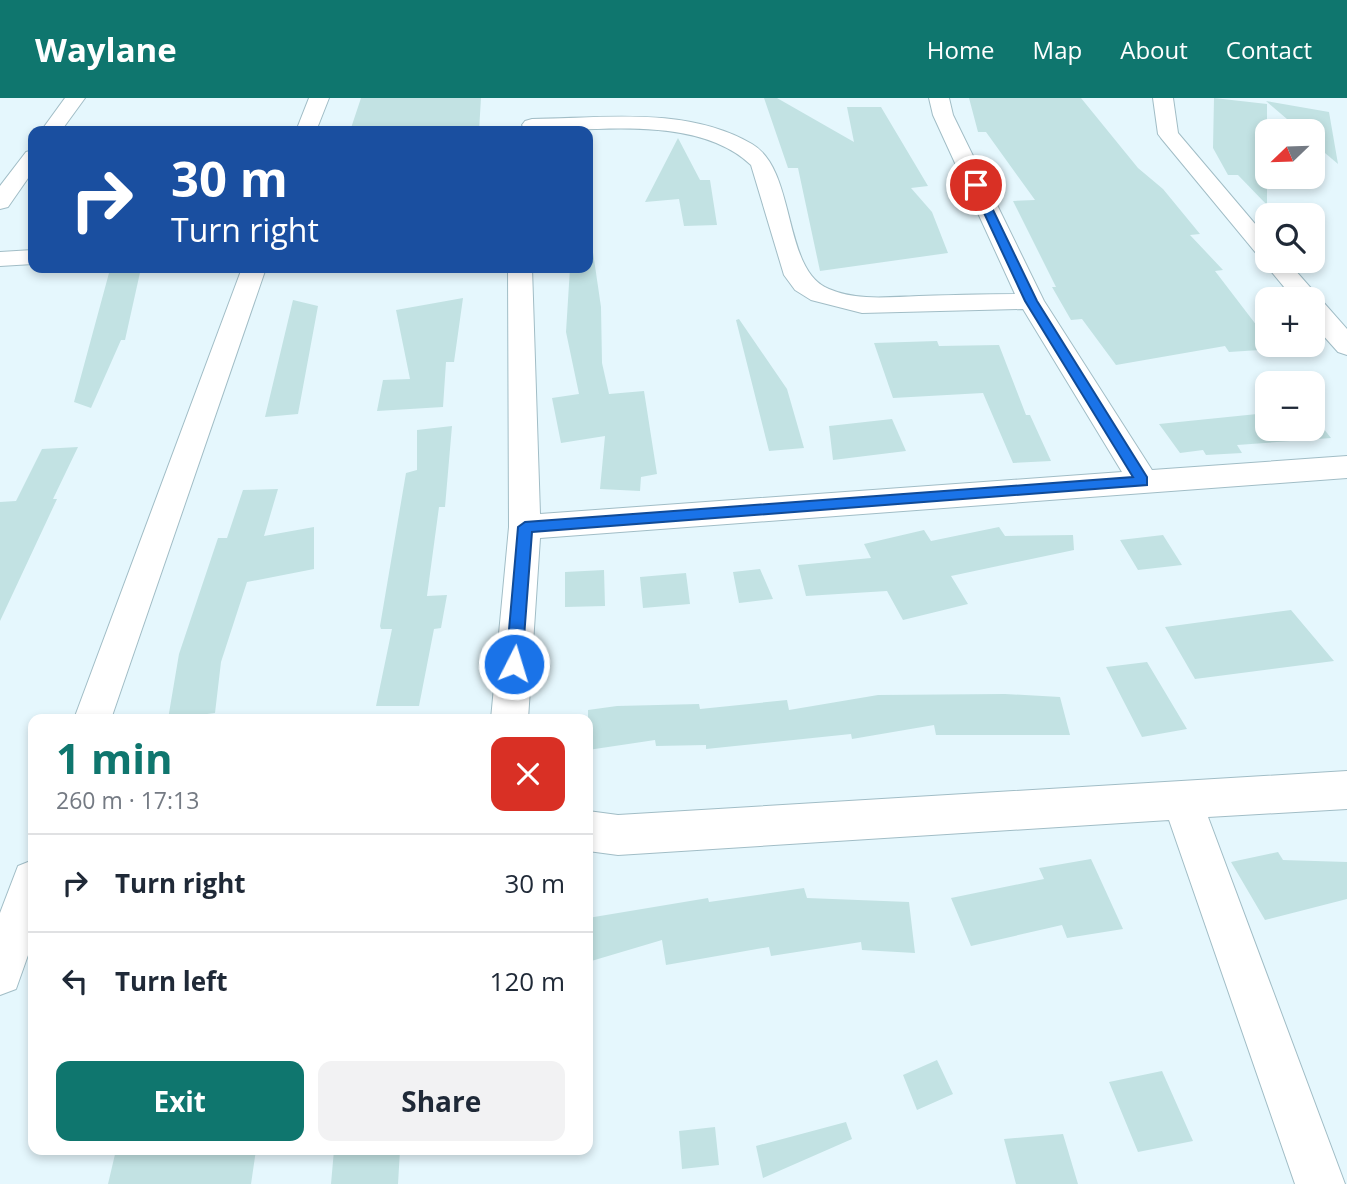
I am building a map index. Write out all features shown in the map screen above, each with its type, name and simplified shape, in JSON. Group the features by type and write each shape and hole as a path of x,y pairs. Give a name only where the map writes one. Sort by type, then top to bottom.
{"street":[{"path":"55,126 75,98"},
{"path":"308,126 319,98"},
{"path":"939,98 943,115 1031,301 1143,481"},
{"path":"1163,98 1168,134 1255,239"},
{"path":"532,123 669,124 706,131 746,149 761,163 796,275 804,285 820,295 862,304 1031,301"},
{"path":"0,202 28,163"},
{"path":"0,259 28,257"},
{"path":"94,714 252,273"},
{"path":"509,714 525,527 520,273"},
{"path":"1284,273 1297,287"},
{"path":"1325,321 1347,346"},
{"path":"525,527 1347,467"},
{"path":"593,832 618,835 1347,790"},
{"path":"1182,800 1320,1184"},
{"path":"0,973 28,895"}],"building":[{"path":"361,98 481,98 479,126 352,126"},
{"path":"764,98 777,98 854,142 847,107 881,107 928,186 911,188 932,212 948,253 820,271 798,168 788,168"},
{"path":"969,98 1081,98 1138,168 1163,189 1200,234 1190,235 1223,270 1215,271 1255,323 1255,350 1229,352 1225,346 1116,365 1082,319 1071,320 1052,287 1056,287 1013,201 1035,200 986,132 978,132"},
{"path":"1214,98 1267,104 1267,119 1255,119 1255,189 1267,189 1267,203 1238,175 1228,175 1213,148"},
{"path":"1266,101 1329,112 1338,164 1325,153 1325,119 1287,119"},
{"path":"678,138 700,180 710,180 717,225 684,226 679,199 645,202"},
{"path":"593,252 601,307 602,363 609,394 644,391 657,474 641,477 640,491 600,489 605,436 561,443 552,398 579,394 566,332 570,273 593,273"},
{"path":"109,273 140,273 125,340 121,340 91,408 74,402"},
{"path":"463,298 454,362 446,362 443,407 377,411 383,380 410,379 396,310"},
{"path":"293,300 318,306 298,414 265,417"},
{"path":"739,319 787,389 804,448 769,451 736,320"},
{"path":"937,341 939,346 999,345 1026,415 1030,415 1051,461 1013,463 983,393 893,398 874,343"},
{"path":"1255,414 1255,441 1291,441 1237,445 1242,453 1206,455 1203,450 1180,453 1159,424"},
{"path":"892,419 906,451 833,460 829,426"},
{"path":"452,426 445,507 439,507 427,596 447,595 441,628 434,629 419,706 376,706 392,629 381,629 380,626 406,473 417,470 417,430"},
{"path":"78,447 53,499 57,499 0,621 0,502 16,501 42,449"},
{"path":"278,489 264,536 314,527 314,569 247,582 221,662 215,713 169,714 179,654 218,538 227,538 243,490"},
{"path":"999,527 1005,536 1073,535 1074,550 951,576 968,604 903,620 887,591 806,596 798,565 871,558 864,544 924,530 931,541"},
{"path":"1163,535 1182,565 1138,570 1120,540"},
{"path":"760,569 773,599 739,603 733,572"},
{"path":"604,570 605,606 565,607 565,572"},
{"path":"686,573 690,604 643,608 640,577"},
{"path":"1291,610 1334,661 1195,679 1165,627"},
{"path":"1147,662 1187,729 1142,737 1106,667"},
{"path":"1005,694 1060,697 1070,735 936,735 934,725 852,739 851,734 706,749 706,745 656,746 655,740 593,749 593,714 588,714 588,710 617,706 699,704 700,709 787,700 789,710 878,695"},
{"path":"1278,852 1283,860 1347,862 1347,899 1265,920 1231,862"},
{"path":"1091,859 1123,929 1067,938 1062,925 971,946 951,898 1044,879 1039,868"},
{"path":"804,888 807,898 909,902 915,953 862,950 861,942 771,956 769,947 666,965 662,940 593,961 593,917 708,898 709,902"},
{"path":"937,1060 953,1094 917,1110 903,1075"},
{"path":"1162,1071 1193,1141 1138,1152 1109,1082"},
{"path":"846,1122 852,1139 763,1178 756,1146"},
{"path":"715,1127 719,1165 682,1169 679,1131"},
{"path":"1063,1134 1078,1184 1016,1184 1004,1139"},
{"path":"115,1155 255,1155 251,1184 108,1184"},
{"path":"334,1155 400,1155 398,1184 331,1184"}],"route":[{"path":"514,664 525,527 1143,481 1031,301 976,185"}]}
